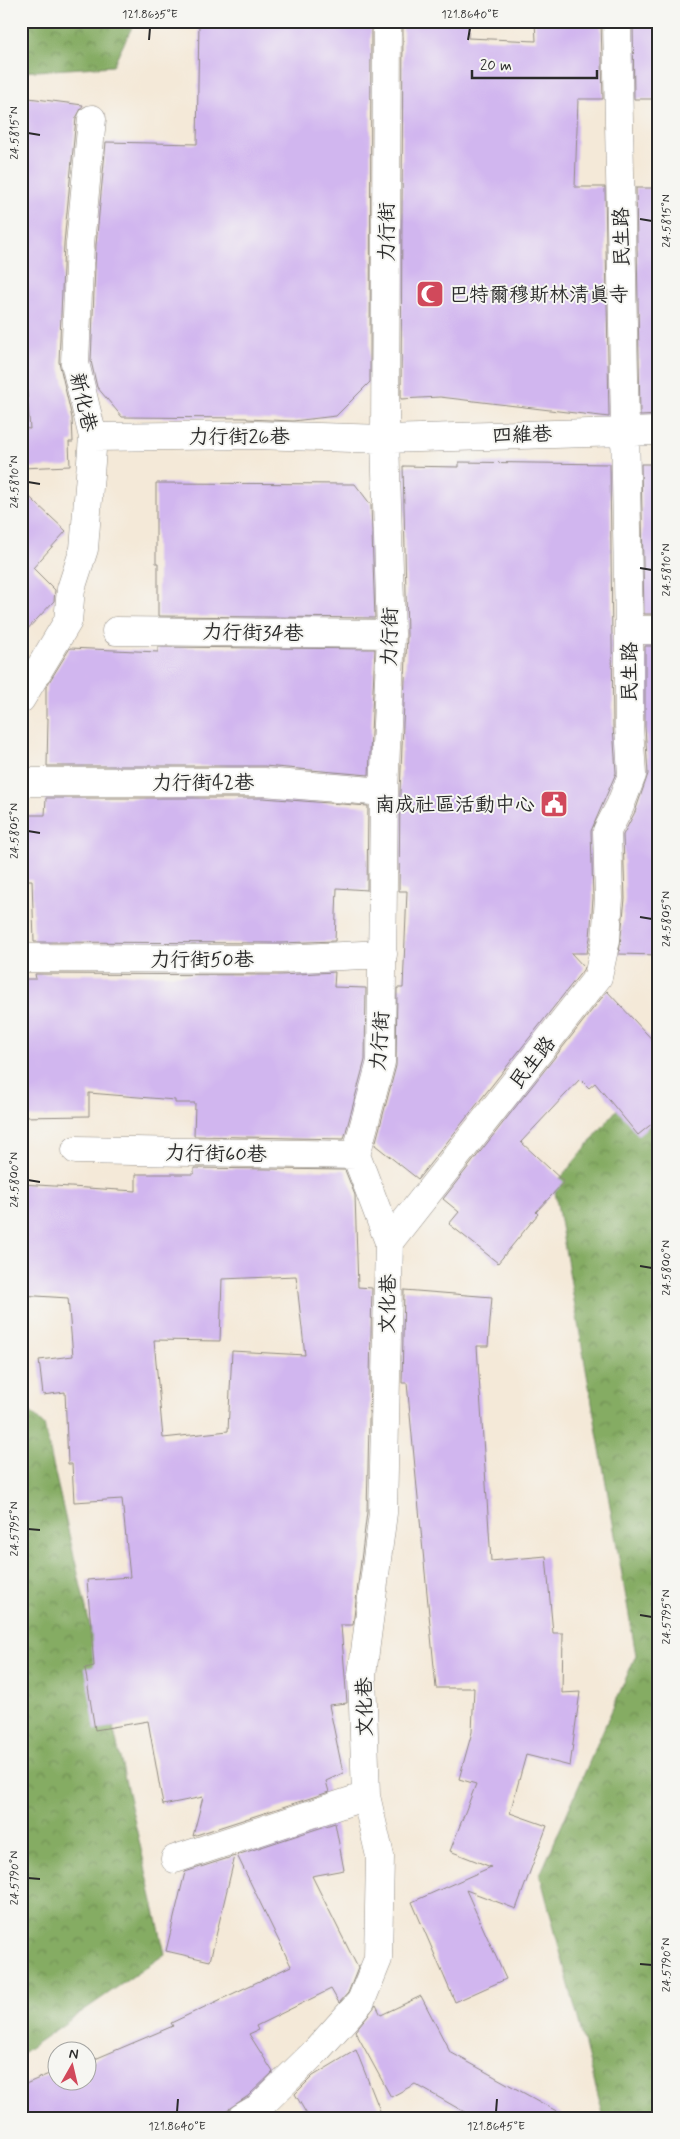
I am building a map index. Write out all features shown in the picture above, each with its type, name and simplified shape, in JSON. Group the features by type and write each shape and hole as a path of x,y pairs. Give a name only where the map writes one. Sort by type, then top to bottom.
{"street":[{"name":"力行街","path":"356,1155 381,1062 384,792 391,634 385,439 387,21"},
{"name":"民生路","path":"389,1242 598,977 606,940 609,898 607,831 620,806 632,775 629,726 629,630 617,21"},
{"name":"新化巷","path":"21,700 68,621 71,589 84,549 93,437 75,363 80,244 92,119"},
{"name":"四維巷","path":"385,439 625,431 659,432"},
{"name":"力行街26巷","path":"93,437 254,435 385,439"},
{"name":"力行街34巷","path":"116,630 391,634"},
{"path":"629,630 659,630"},
{"name":"力行街42巷","path":"21,782 264,782 384,792"},
{"name":"力行街50巷","path":"21,958 281,959 383,954"},
{"name":"力行街60巷","path":"76,1150 356,1155"},
{"path":"356,1155 389,1242"},
{"name":"文化巷","path":"241,2118 258,2108 317,2050 361,2000 378,1959 380,1856 366,1796 362,1675 383,1513 389,1242"},
{"path":"175,1859 366,1796"}],"green space":[{"path":"21,21 135,21 113,66 21,72"},
{"path":"659,1058 659,2118 604,2118 540,1875 636,1655 554,1186"},
{"path":"21,1403 44,1425 165,1954 21,2054"}],"building":[{"path":"199,21 371,21 370,382 336,416 293,421 247,418 122,417 97,387 91,361 96,245 106,142 197,144"},
{"path":"403,21 469,21 468,38 536,41 535,21 601,21 603,99 578,99 575,187 605,187 609,417 440,397 401,399"},
{"path":"633,22 659,23 659,99 634,99"},
{"path":"21,97 83,105 76,118 64,243 59,362 72,418 73,442 69,442 70,466 21,468 21,428 30,429 23,347 21,347"},
{"path":"636,188 659,188 659,415 640,416"},
{"path":"459,462 610,464 613,726 616,773 591,831 593,898 590,938 587,953 571,953 584,967 583,970 418,1179 375,1145 396,1066 397,988 403,988 407,891 399,891 400,792 407,635 403,466 459,467"},
{"path":"641,464 659,464 659,614 644,614"},
{"path":"156,483 355,484 371,505 375,618 158,616"},
{"path":"21,489 66,531 33,568 55,590 54,601 21,636"},
{"path":"645,646 659,646 659,955 619,954 625,899 623,835 635,812 648,774 645,726"},
{"path":"158,647 375,649 369,775 264,766 47,766 48,718 46,718 46,687 70,648 158,652"},
{"path":"46,798 263,798 368,806 367,890 337,888 335,941 281,943 34,942 32,880 21,880 21,815 45,815"},
{"path":"335,972 334,987 366,988 365,1060 344,1139 194,1136 195,1103 175,1103 175,1100 89,1093 89,1116 21,1117 21,979 36,979 35,974 281,975"},
{"path":"607,991 659,1047 659,1118 638,1135 595,1083 589,1088 580,1079 521,1142 564,1182 536,1212 538,1214 498,1263 449,1224 459,1212 443,1199"},
{"path":"194,1168 345,1170 355,1195 358,1287 372,1288 367,1512 353,1625 341,1625 347,1703 329,1705 343,1773 326,1781 329,1792 193,1836 203,1797 163,1805 148,1721 95,1730 85,1668 94,1666 87,1580 130,1577 122,1499 74,1502 72,1464 68,1464 65,1392 43,1395 39,1360 73,1356 68,1298 21,1295 21,1184 136,1191 136,1174 194,1174","holes":["296,1276 305,1355 232,1351 228,1431 163,1438 154,1340 220,1341 222,1279"]},
{"path":"404,1290 492,1297 488,1346 477,1346 491,1561 546,1556 553,1633 563,1633 562,1693 580,1692 570,1766 526,1755 510,1813 547,1826 516,1909 466,1890 506,1979 455,2002 412,1902 491,1867 450,1851 476,1784 459,1779 472,1732 474,1688 436,1688 407,1383 402,1383"},
{"path":"335,1823 344,1870 312,1876 358,1968 348,1993 339,2003 331,1989 256,2026 258,2030 249,2034 273,2072 248,2096 215,2118 21,2118 21,2086 48,2074 48,2092 98,2092 98,2058 173,2026 171,2023 291,1966 237,1855"},
{"path":"235,1856 210,1961 166,1951 185,1872"},
{"path":"421,1996 450,2052 569,2118 475,2118 415,2084 391,2097 355,2031 376,2005 381,2015"},
{"path":"356,2050 383,2118 309,2118 295,2094 313,2076"}],"place":[{"name":"巴特爾穆斯林清真寺","path":"430,294"},
{"name":"南成社區活動中心","path":"554,804"}]}
